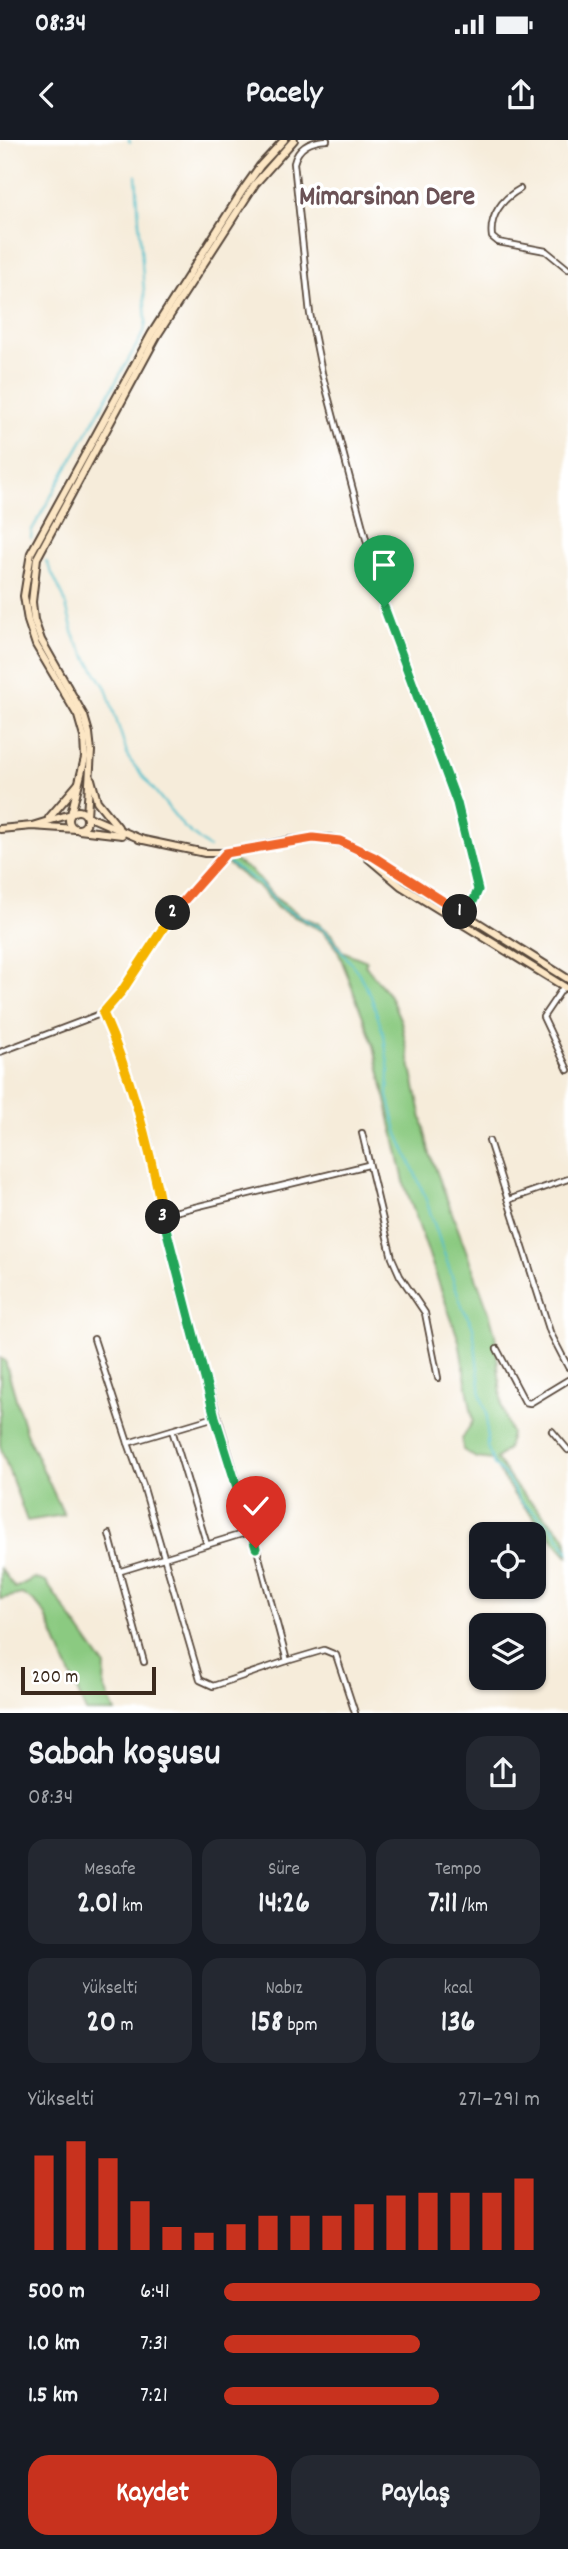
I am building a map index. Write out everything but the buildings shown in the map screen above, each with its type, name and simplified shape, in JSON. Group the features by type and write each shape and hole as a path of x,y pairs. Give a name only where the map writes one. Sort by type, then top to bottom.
{"street":[{"path":"77,829 69,823 85,758 84,737 78,716 36,645 28,621 24,596 31,553 152,333 243,190 284,140"},
{"path":"77,829 87,825 89,733 84,716 41,640 34,620 32,601 37,558 158,334 255,184 294,140"},
{"path":"327,140 314,141 304,146 296,154 295,163 310,314 384,607 457,803 478,890 467,916"},
{"path":"520,189 508,196 499,207 492,237 498,242 546,251 568,269"},
{"path":"90,773 97,800 121,831"},
{"path":"32,826 48,818 65,803 81,779"},
{"path":"48,818 79,811 143,840"},
{"path":"0,829 32,826 113,832 205,853 226,853 291,840 321,838 351,846 367,856 401,886 566,988 543,1017 568,1070"},
{"path":"0,1052 103,1013 122,991 172,915 226,853"},
{"path":"367,856 374,857 568,979"},
{"path":"103,1013 123,1060 148,1140 162,1215 215,1417 251,1531 287,1661"},
{"path":"362,1133 392,1258 400,1276 425,1313 438,1378"},
{"path":"489,1141 550,1332 568,1367"},
{"path":"162,1215 368,1166"},
{"path":"508,1200 568,1180"},
{"path":"94,1339 202,1683 217,1685 324,1650 332,1652 338,1658 355,1713"},
{"path":"497,1349 525,1402 530,1403 568,1380"},
{"path":"128,1443 215,1417"},
{"path":"172,1430 207,1545"},
{"path":"552,1431 568,1450"},
{"path":"121,1571 251,1531"},
{"path":"109,1534 144,1662"}],"green space":[{"path":"229,857 253,872 274,897 303,917 318,923 331,934 342,951 367,961 365,965 390,996 401,1021 429,1151 495,1334 502,1406 511,1434 507,1449 496,1459 517,1488 566,1537 568,1556 546,1531 546,1522 538,1522 514,1495 492,1460 476,1458 463,1450 462,1439 473,1421 459,1341 405,1186 374,1046 337,948 323,931 277,908 263,891 224,861"},
{"path":"0,1358 5,1361 26,1433 64,1515 27,1521 0,1446"},
{"path":"0,1568 15,1588 34,1578 46,1582 105,1666 104,1687 115,1712 86,1712 45,1614 35,1602 22,1594 0,1599"}],"waterway":[{"path":"31,538 32,530 144,332 146,321 136,175"},
{"path":"46,561 64,598 75,639 106,688 129,759 184,827 209,848"},
{"path":"226,861 260,884 281,907 325,930 358,972 371,996 384,1036 389,1072 388,1096 398,1134 424,1194 462,1306 473,1327 481,1396 487,1414 487,1446 494,1465 507,1478 520,1501 553,1528 568,1552"}],"district":[{"name":"Mimarsinan Dere","path":"387,199"}],"route":[{"path":"256,1548 215,1417 182,1297 148,1140 123,1060 103,1013 122,991 185,898 226,853 291,840 330,838 374,857 467,916 478,890 457,803 384,607"}]}
